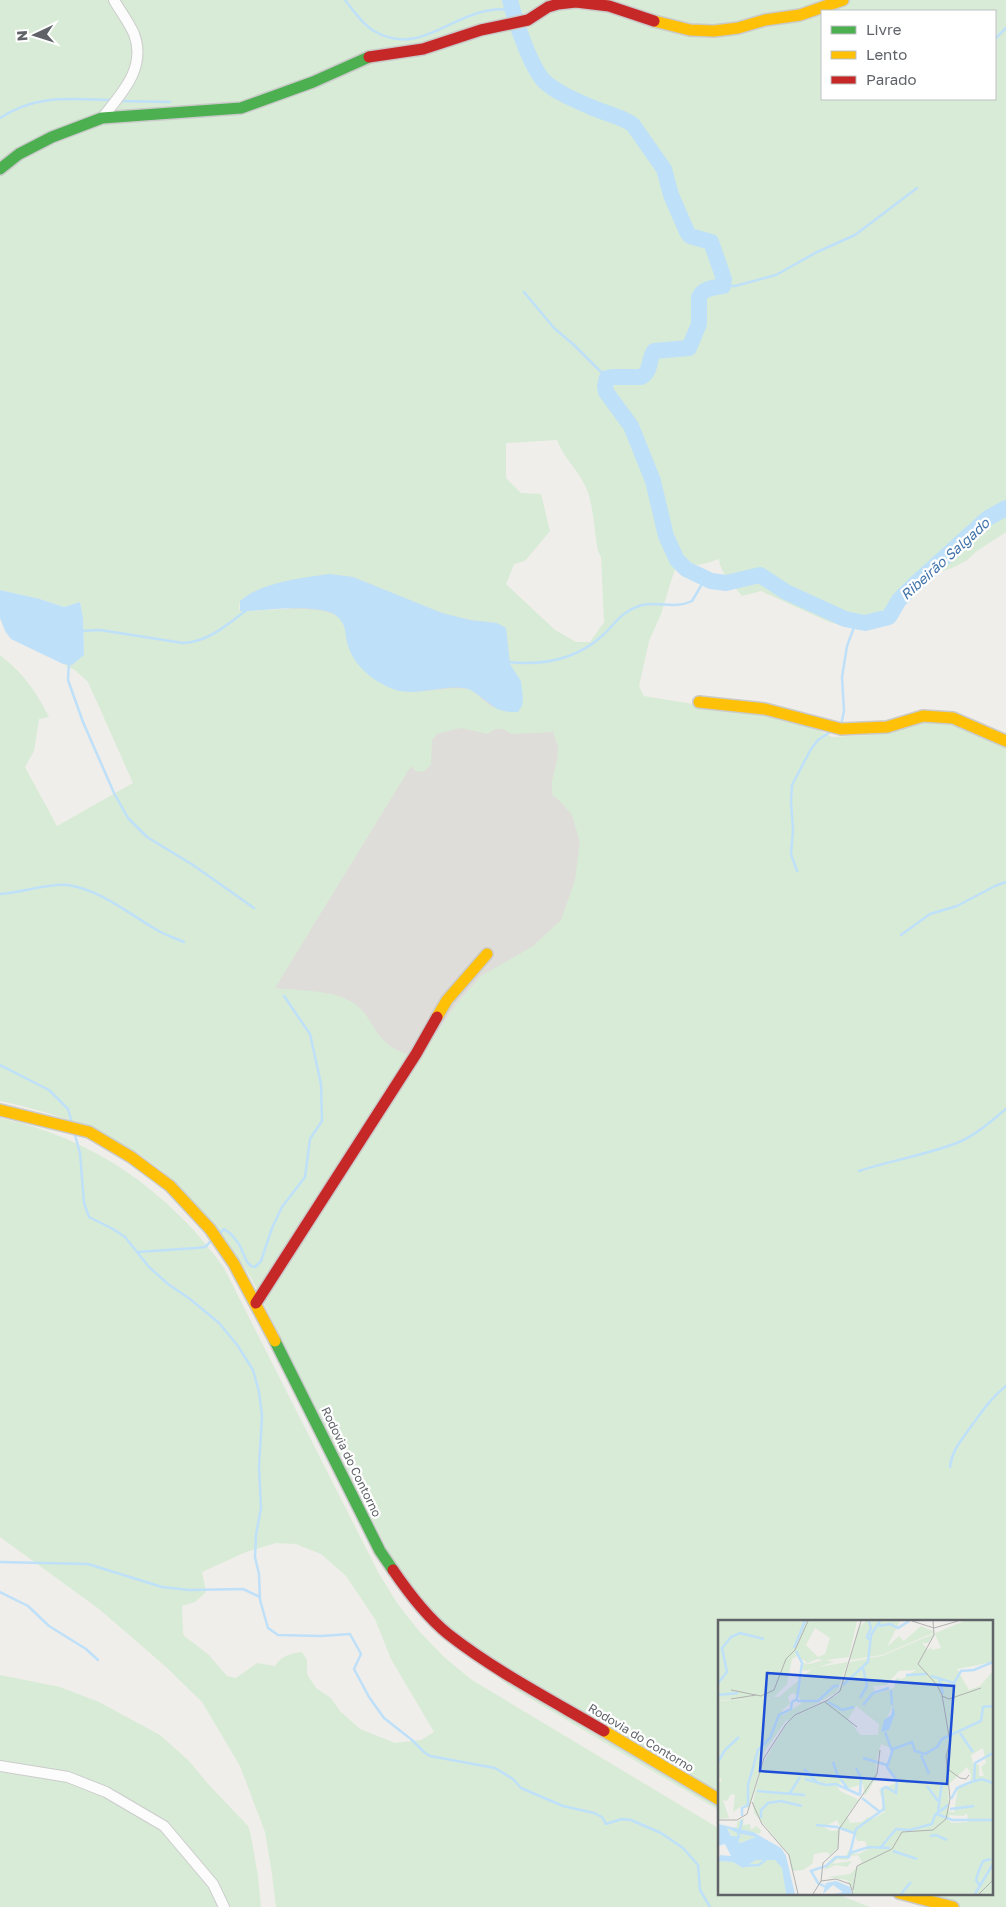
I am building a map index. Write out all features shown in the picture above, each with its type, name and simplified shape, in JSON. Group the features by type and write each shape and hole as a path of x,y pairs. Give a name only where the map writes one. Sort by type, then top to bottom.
{"street":[{"path":"102,118 129,85 136,62 137,49 134,34 114,0"},
{"path":"0,169 19,154 52,137 102,118 241,108 313,82 372,56 413,51 481,30 528,20 548,7 558,4 583,3 609,6 657,22 690,30 714,31 738,28 765,20 800,14 843,0"},
{"path":"699,702 764,709 841,729 887,727 923,716 953,718 1006,741"},
{"path":"256,1303 416,1054 447,1000 487,954"},
{"name":"Rodovia do Contorno","path":"0,1110 89,1132 131,1157 170,1186 210,1229 234,1264 256,1303 380,1551 410,1594 447,1633 511,1676 718,1799"},
{"path":"0,1766 68,1777 106,1792 164,1826 213,1884 224,1907"},
{"path":"903,1894 953,1907"}],"shaded area":[{"path":"299,525 535,626 801,1330 240,1036"}],"green space":[{"path":"0,0 1006,0 1006,532 977,551 966,561 952,568 923,577 883,612 855,619 844,626 829,622 761,591 742,596 724,574 719,559 699,565 690,563 682,556 674,572 661,614 649,641 639,686 644,696 803,722 832,737 870,735 926,719 1006,738 1006,1907 935,1907 882,1894 994,1894 994,1620 718,1620 718,1810 509,1686 457,1644 394,1562 251,1278 229,1247 183,1191 151,1162 111,1138 46,1112 0,1101 0,655 28,683 49,717 39,719 34,751 25,767 57,826 133,783 88,682 75,670 63,664 72,665 84,655 83,618 80,602 64,607 40,599 0,590","holes":["557,440 563,453 587,490 598,551 601,557 604,622 590,642 576,642 555,630 506,584 514,564 525,561 550,531 541,494 521,493 506,478 506,443","329,574 353,577 442,613 470,620 497,623 506,628 510,664 492,707 470,689 454,688 414,692 347,642 343,622 330,613 308,609 240,611 240,601 279,583","461,728 488,734 500,729 511,734 553,732 558,748 552,784 553,796 572,815 580,842 575,880 561,920 533,946 481,976 457,1003 433,1038 408,1054 396,1050 387,1044 380,1037 365,1014 350,1001 322,992 275,988 411,766 417,772 424,771 431,765 432,740 437,734"]},
{"path":"0,1118 34,1127 66,1139 97,1154 154,1192 203,1241 224,1268 378,1572 397,1603 419,1631 444,1657 472,1680 718,1828 718,1894 837,1894 870,1907 276,1907 265,1832 240,1766 202,1702 165,1666 99,1609 0,1537","holes":["276,1543 296,1544 321,1554 346,1576 375,1619 391,1659 434,1732 421,1740 395,1743 360,1729 340,1711 331,1698 316,1688 307,1674 307,1660 302,1652 287,1656 275,1666 257,1663 236,1678 227,1676 208,1654 184,1636 182,1606 195,1602 206,1592 202,1572 246,1552"]},
{"path":"0,1675 60,1687 99,1702 160,1735 189,1761 248,1826 258,1876 261,1907 0,1907"}],"water":[{"path":"329,574 353,577 442,613 470,620 497,623 506,628 510,664 521,681 523,698 522,706 518,712 500,710 468,689 449,688 411,692 385,686 364,671 353,658 347,642 345,629 338,617 331,613 321,610 295,608 240,611 240,601 259,589 282,582"},
{"path":"0,590 40,599 64,607 80,602 83,618 84,655 72,665 63,664 11,639 5,631 0,618"}],"waterway":[{"path":"345,0 370,28 390,38 418,38 472,15 496,9 504,9 514,17"},
{"name":"Ribeirão Salgado","path":"510,0 528,54 544,81 566,96 630,122 633,125 664,169 671,195 687,232 690,236 711,242 724,279 723,286 706,290 699,297 699,324 689,348 654,351 647,372 644,375 641,377 607,378 605,386 606,392 631,426 653,481 666,536 677,560 686,569 711,581 726,583 760,575 786,592 845,619 865,623 889,617 899,600 915,584 988,518 1006,508"},
{"path":"996,38 1006,28"},
{"path":"0,118 13,110 40,101 67,99 111,100"},
{"path":"119,101 170,102"},
{"path":"723,286 735,286 776,275 817,252 855,235 917,188"},
{"path":"524,292 554,328 607,378"},
{"path":"507,662 546,662 570,656 593,644 633,608 645,604 679,605 692,601 705,579"},
{"path":"80,631 100,630 183,643 192,642 210,636 248,609"},
{"path":"841,725 844,711 842,677 847,646 856,622"},
{"path":"69,662 68,680 83,722 114,793 128,818 147,837 193,865 254,908"},
{"path":"797,871 791,854 793,830 792,785 811,749 818,740 830,732"},
{"path":"901,935 930,914 957,906 1006,882"},
{"path":"0,894 51,885 68,885 80,888 103,897 160,932 184,942"},
{"path":"220,1233 224,1229 231,1234 251,1266 255,1267 261,1261 272,1228 282,1207 305,1177 310,1139 322,1121 321,1084 310,1034 284,996"},
{"path":"0,1065 49,1090 68,1109 72,1123"},
{"path":"859,1171 959,1142 977,1132 1006,1109"},
{"path":"75,1135 80,1153 84,1203 89,1217 125,1237 149,1267 219,1323 238,1346 253,1370 259,1392 262,1416 259,1466 261,1508 256,1535 255,1557 259,1574 260,1600 268,1628 278,1635 321,1636 350,1634 361,1654 354,1669 369,1697 384,1718 424,1752 430,1756 495,1768 513,1779 521,1788 563,1806 594,1813 602,1817 606,1824 622,1819 631,1820 661,1833 683,1848 698,1865 700,1890 710,1907"},
{"path":"138,1252 205,1247 212,1240"},
{"path":"950,1467 955,1450 961,1440 987,1404 1006,1386"},
{"path":"0,1562 88,1564 162,1587 189,1590 243,1589 260,1597"},
{"path":"0,1592 28,1606 49,1626 86,1649 98,1660"}],"traffic: fast":[{"path":"0,169 19,154 52,137 102,118 241,108 313,82 369,57"},
{"path":"275,1341 380,1551 393,1570"}],"traffic: slow":[{"path":"654,21 690,30 714,31 800,15 843,0"},
{"path":"699,702 765,709 841,729 887,727 923,716 953,718 1006,741"},
{"path":"437,1017 447,1000 487,954"},
{"path":"0,1110 89,1132 131,1157 170,1186 210,1229 234,1264 275,1341"},
{"path":"604,1731 718,1799"},
{"path":"903,1894 953,1907"}],"traffic: jam":[{"path":"369,57 423,49 481,30 528,20 548,7 558,4 576,2 609,6 654,21"},
{"path":"256,1303 416,1054 437,1017"},
{"path":"393,1570 418,1604 448,1634 466,1648 604,1731"}]}
